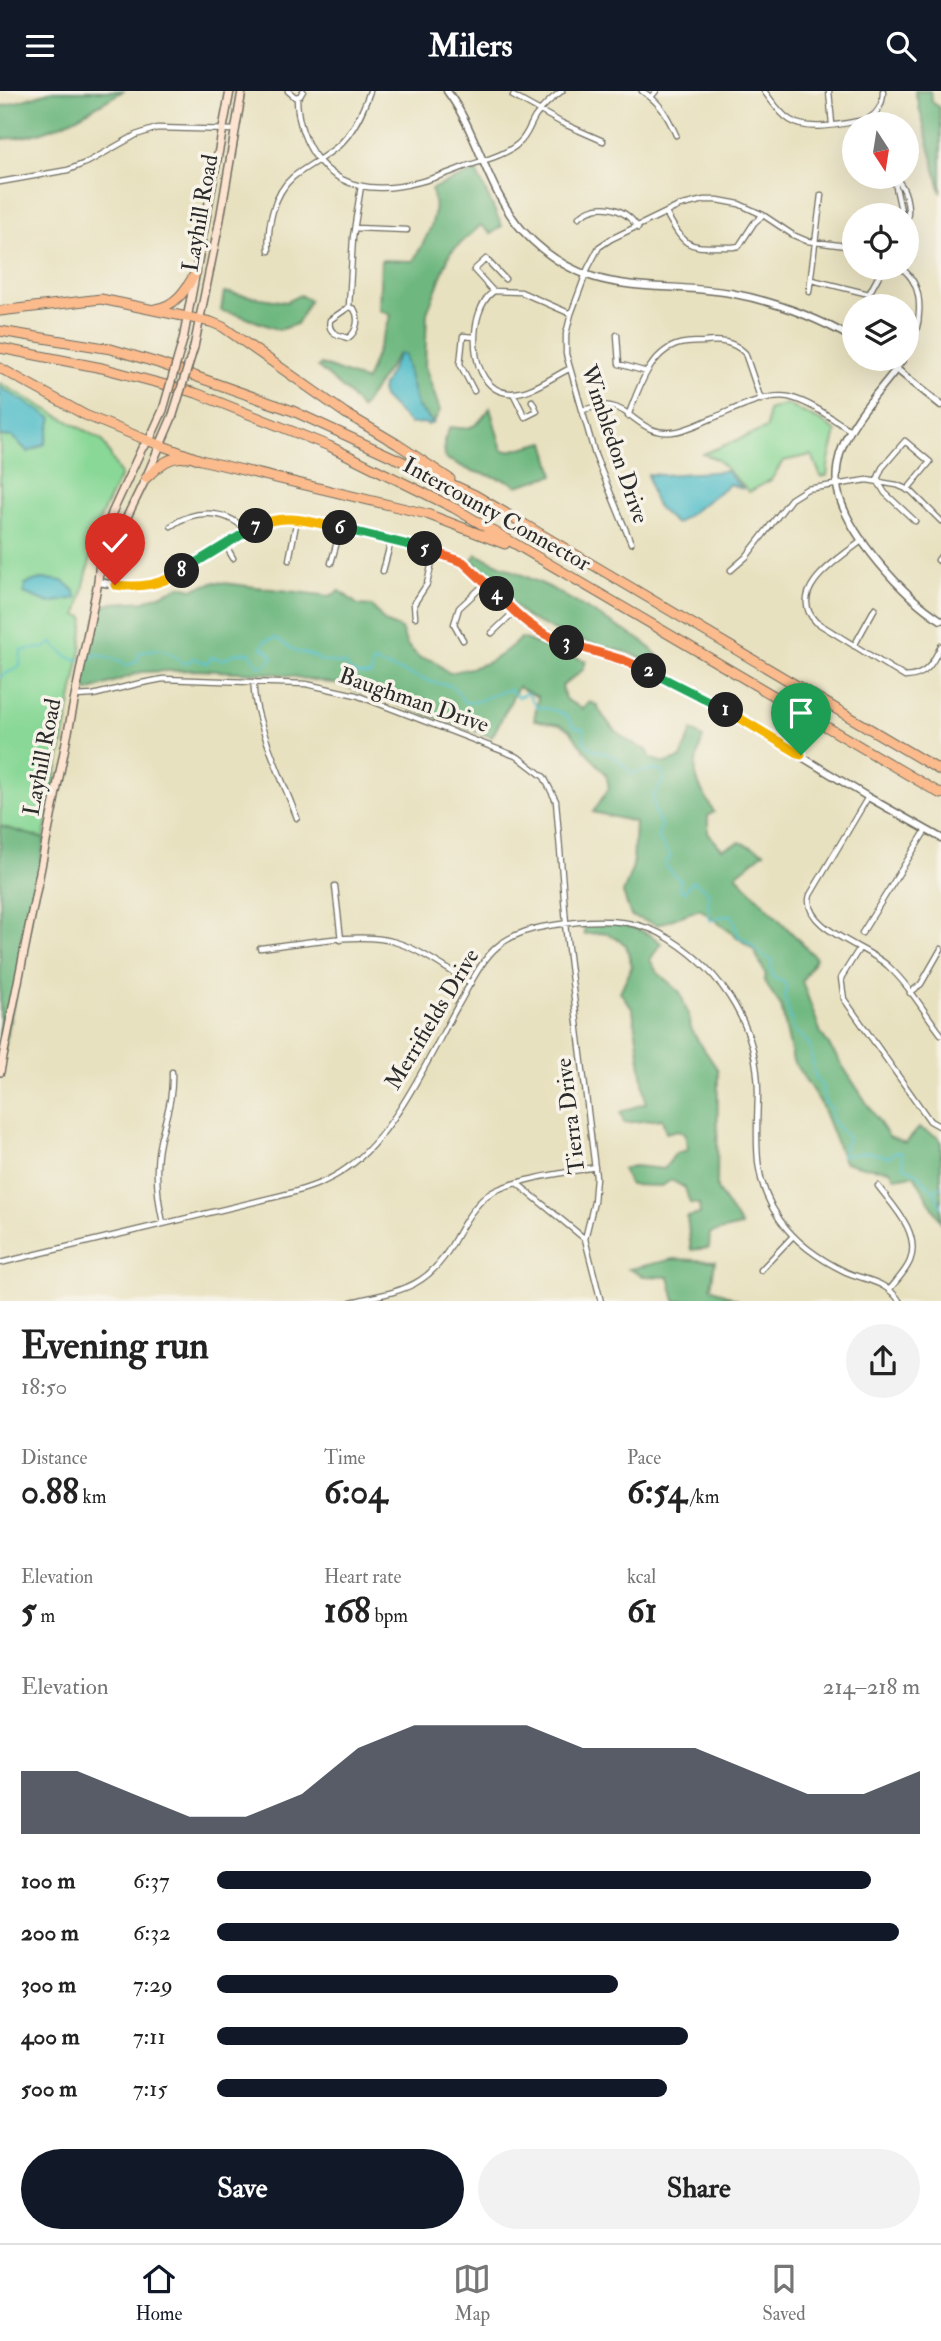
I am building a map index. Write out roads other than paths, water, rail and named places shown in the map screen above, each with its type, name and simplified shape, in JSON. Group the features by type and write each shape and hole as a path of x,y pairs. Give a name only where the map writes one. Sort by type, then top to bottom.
{"highway":[{"path":"148,310 160,308 178,299 187,290 196,272"},
{"path":"0,310 101,299 223,327 345,414 475,495"},
{"name":"Intercounty Connector","path":"0,331 111,349 158,363 293,411 475,495 722,644 941,771"},
{"name":"Intercounty Connector","path":"0,348 102,368 196,393 329,446 454,508 941,794"},
{"path":"0,368 85,415 201,460"},
{"path":"146,478 164,462 177,456 201,460 428,514 527,552"}],"main road":[{"name":"Layhill Road","path":"0,1072 98,578 101,549 112,513 163,410 183,340 230,91"},
{"name":"Layhill Road","path":"98,578 161,446 194,347 242,91"}],"street":[{"path":"288,91 297,97"},
{"path":"297,97 303,91"},
{"path":"269,251 268,228 279,195 292,178 339,145 354,128 370,91"},
{"path":"447,91 468,123 500,196 521,228 538,246 562,263 606,282 689,288 767,301 842,333"},
{"path":"297,97 301,129 318,161 335,177 361,185 386,188 413,185 508,151 518,144 551,98 562,91"},
{"path":"642,91 665,111 676,135"},
{"path":"651,97 656,91"},
{"path":"764,91 782,114 806,127 866,120 874,116 882,105 883,91"},
{"path":"829,91 832,124"},
{"path":"513,96 562,123 603,141"},
{"path":"0,182 68,170 136,135 157,128 234,130"},
{"path":"899,203 895,183 899,182 903,186 907,203"},
{"path":"349,307 361,185"},
{"path":"809,292 821,195"},
{"name":"Wimbledon Drive","path":"631,543 595,455 569,369 566,334 585,275 599,247 678,207 704,200 739,204 763,215 793,235 815,243 842,246"},
{"path":"579,217 587,210 618,209 632,218 638,227"},
{"path":"666,213 681,239 690,246 733,247 739,246 763,215"},
{"path":"355,228 407,230"},
{"path":"505,279 486,260 474,270 493,291 521,292 571,314"},
{"path":"812,280 869,294 877,280"},
{"path":"493,291 482,302 474,337 479,369 485,379 495,389 513,393 530,389 569,369"},
{"path":"349,307 354,309 358,319 355,330 348,338 337,335 330,330 329,325 330,320 349,307"},
{"path":"617,335 619,364 647,372"},
{"path":"474,337 463,336 460,364 474,391"},
{"path":"628,416 647,372 668,349 678,344 718,341 732,344 745,353 761,400"},
{"path":"895,371 851,431 840,454 837,485 842,505 863,540 886,570 905,591 941,620"},
{"path":"901,371 941,405"},
{"path":"513,393 524,417 537,411 532,401"},
{"path":"583,410 612,406 643,427 658,432 672,432 761,400 788,397 806,403 851,431"},
{"path":"877,480 882,468 905,440 930,461 907,489"},
{"path":"877,480 885,493 915,521"},
{"path":"731,570 746,557 797,493 807,489 877,480 907,489 941,521"},
{"path":"170,526 198,514 210,514 236,521 246,530"},
{"path":"98,578 130,587 156,584 174,576 246,530 265,521 284,518 297,518 434,552 463,562 539,633 623,660 705,698 941,838"},
{"path":"289,561 297,518"},
{"path":"331,563 341,528"},
{"path":"863,540 824,569 810,589 805,604 810,617 905,677 924,673 941,646"},
{"path":"383,571 391,541"},
{"path":"225,544 233,558"},
{"path":"415,617 414,604 426,583 434,552"},
{"path":"941,556 938,560 941,562"},
{"path":"463,640 454,624 457,613 486,583"},
{"path":"853,646 875,608"},
{"path":"492,633 515,612"},
{"name":"Baughman Drive","path":"74,696 93,695 163,680 306,684 356,695 485,742 529,763 545,779 556,801 565,923"},
{"path":"254,682 257,711 298,818"},
{"path":"868,797 810,895 810,912 859,949 886,963 941,1034"},
{"path":"862,933 926,830"},
{"path":"335,886 341,940"},
{"name":"Merrifields Drive","path":"0,1263 305,1189 324,1182 348,1168 371,1148 390,1123 471,983 497,947 509,938 531,929 600,920 628,922 649,928 680,945 718,979 734,1002 754,1052 758,1092 755,1147 759,1173 770,1205 793,1236 810,1251 832,1265 880,1283 890,1289 900,1301"},
{"name":"Tierra Drive","path":"565,923 595,1167 594,1202 585,1239 601,1301"},
{"path":"260,948 374,938 409,948 471,983"},
{"path":"859,949 841,978 845,999 930,1121 941,1127"},
{"path":"910,993 921,984 941,949"},
{"path":"163,1223 156,1193 156,1166 173,1095 172,1072"},
{"path":"351,1301 408,1288 420,1282 442,1260 467,1218 483,1198 501,1187 595,1167"},
{"path":"517,1184 585,1239"},
{"path":"878,1186 911,1235 909,1262 890,1289"},
{"path":"761,1270 793,1236"}],"water":[{"path":"399,354 404,354 417,406 433,423 410,424 383,397 381,390"},
{"path":"0,387 52,418 45,444 28,452 13,437 0,436"},
{"path":"726,471 743,489 730,484 676,524 655,503 648,474 663,475"},
{"path":"40,579 58,580 68,584 77,598 49,603 24,593 25,584"}],"waterway":[{"path":"86,661 97,654 121,661 126,666 138,661 139,653 157,650 172,654 182,663 188,663 192,658 207,663 212,657 224,660 236,653 250,653 259,666 266,665 273,657 262,648 265,641 276,638 295,651 314,656 321,661 345,664 356,674 371,675 373,662 435,683 450,685 464,702 477,701 510,690 518,697 527,693 537,707 559,712 567,717 574,727 583,729 584,742 593,749 614,757 631,773 655,770 664,772 663,782 653,796 655,812 661,826 658,838 671,857 665,863 667,868 681,881 679,889 684,892 693,881 708,891 711,921 732,915 738,936 772,960 774,978 784,982 787,989 784,995 794,1030 810,1045 814,1074 822,1087 825,1103 832,1109 830,1116 848,1138 841,1156 868,1152 889,1157 895,1152 901,1152 904,1167 916,1172 934,1191 941,1186"},
{"path":"0,677 20,666 21,650 44,648 52,643 68,657 80,660"},
{"path":"934,1191 941,1207"}]}
